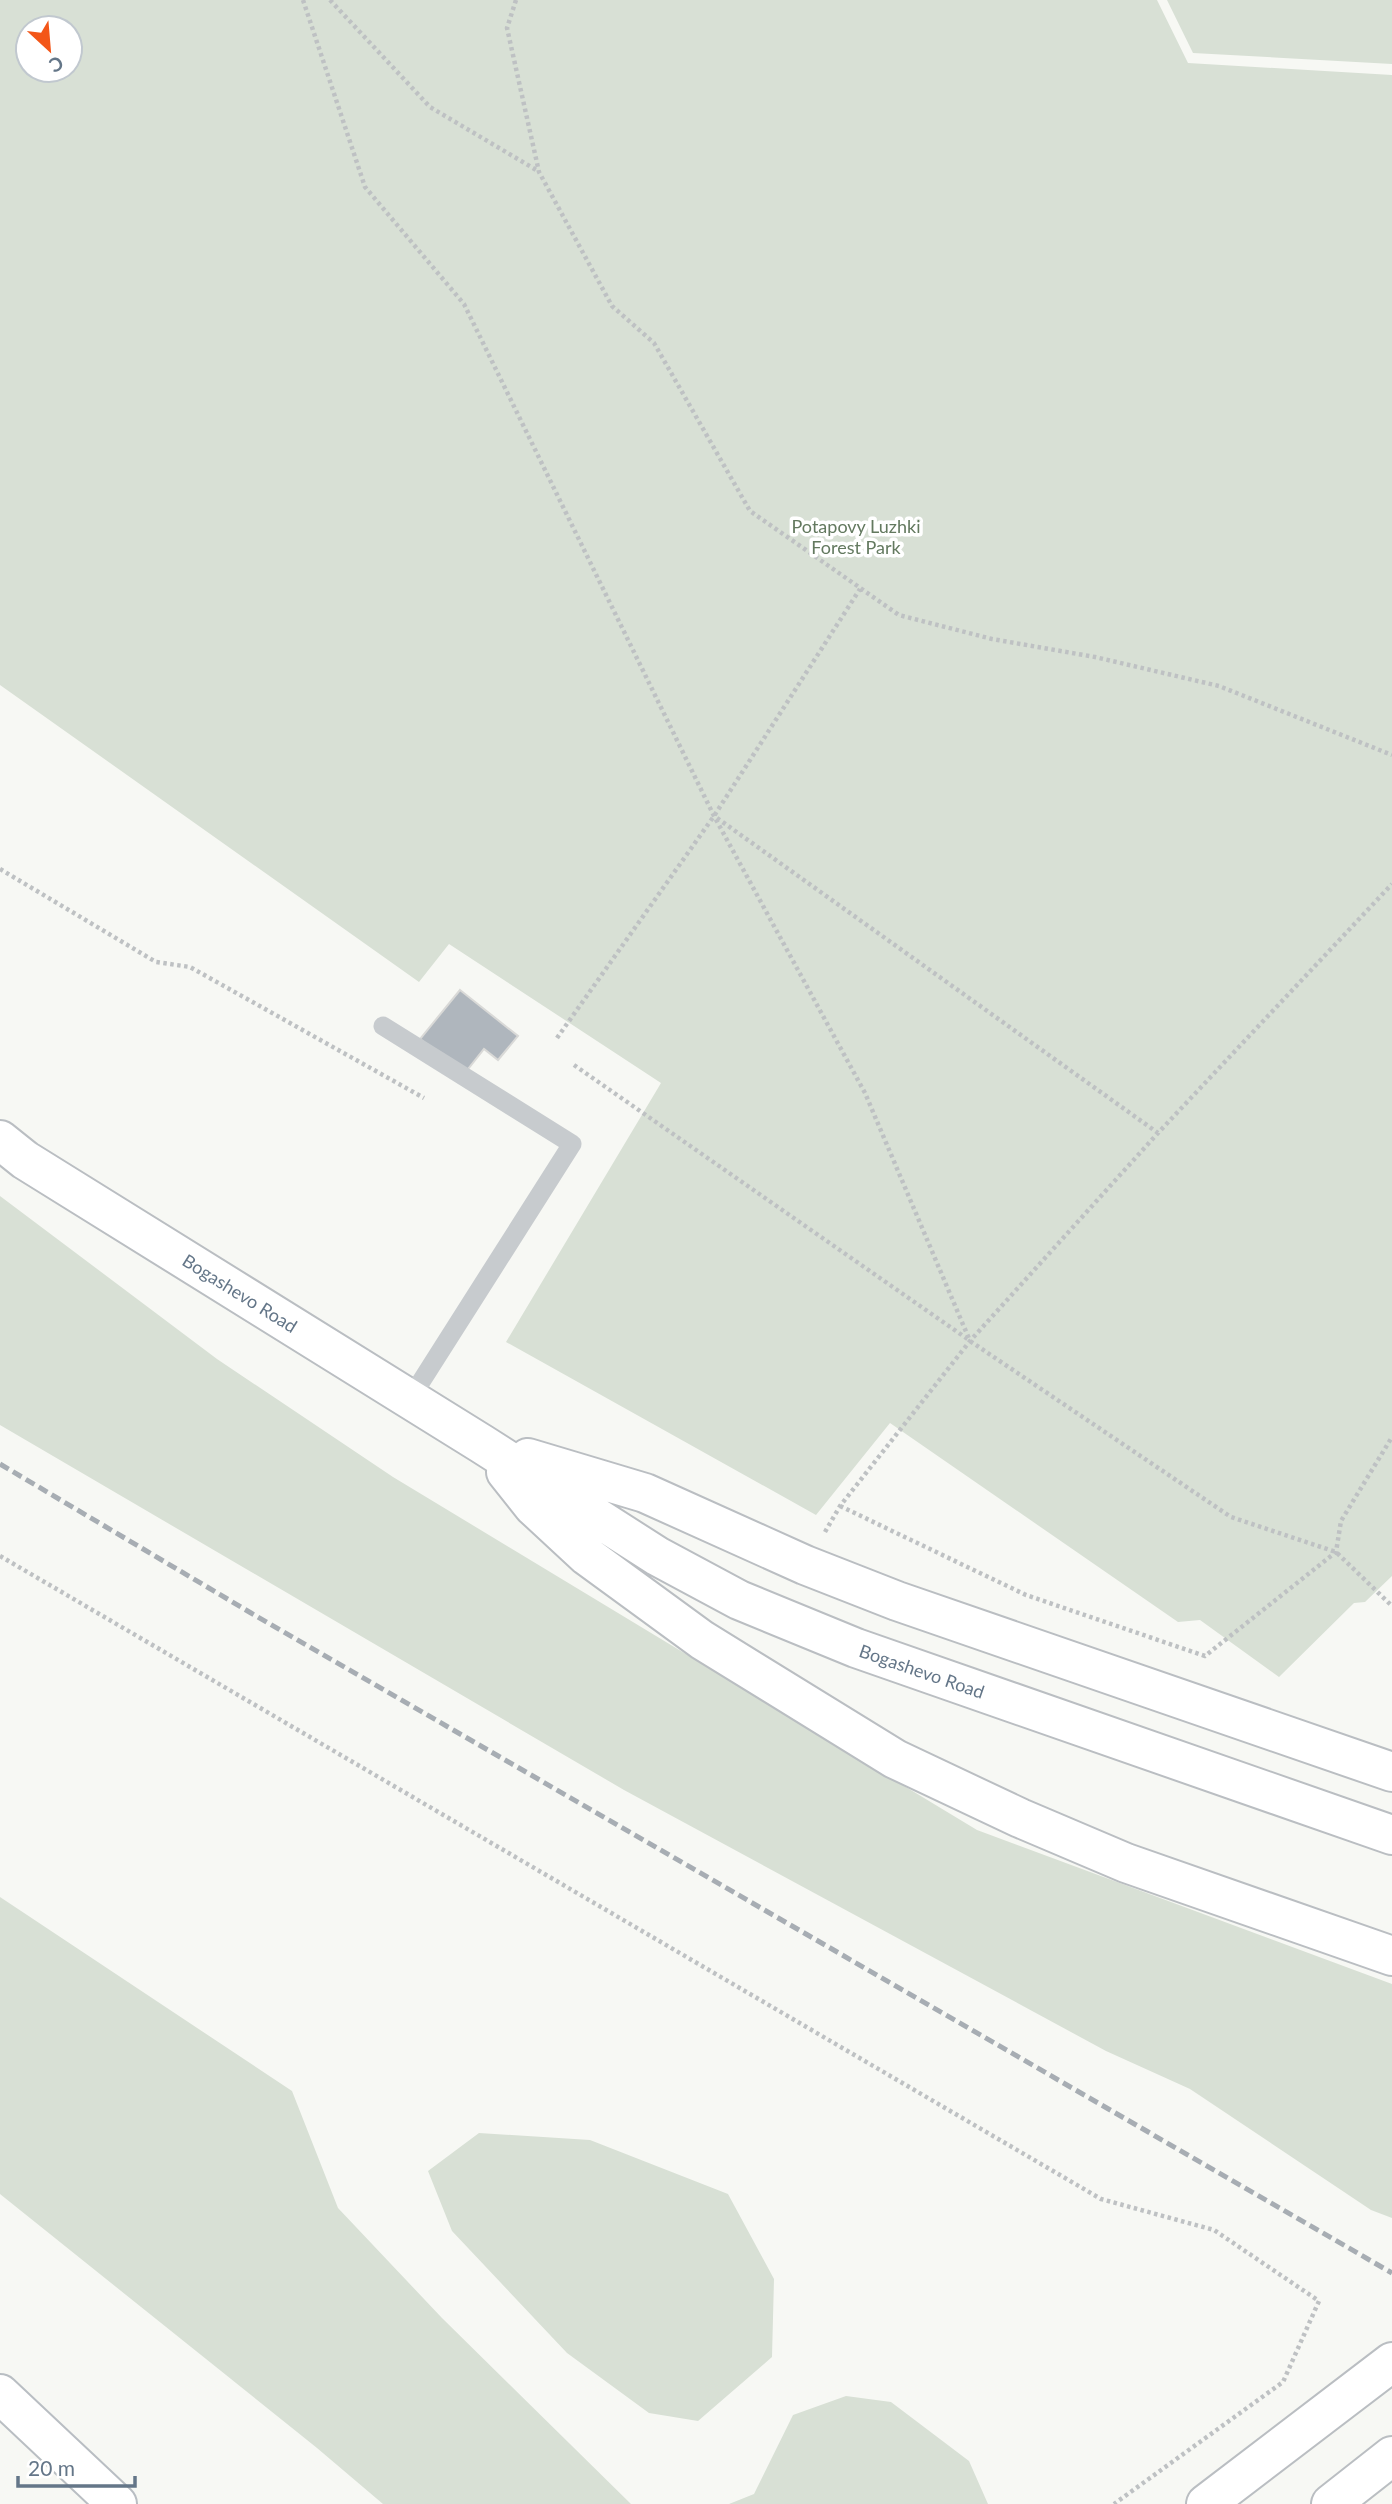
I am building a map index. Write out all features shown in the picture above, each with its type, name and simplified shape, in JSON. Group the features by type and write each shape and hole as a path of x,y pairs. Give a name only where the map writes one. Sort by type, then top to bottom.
{"main road":[{"name":"Bogashevo Road","path":"0,1140 24,1160 482,1444 657,1556 739,1600 856,1648 1392,1835"},
{"name":"Bogashevo Road","path":"482,1444 645,1493 805,1565 1032,1649 1392,1772"},
{"path":"482,1444 533,1506 587,1556 702,1640 895,1759 1020,1818 1126,1863 1392,1956"},
{"path":"1206,2504 1392,2362"},
{"path":"0,2394 117,2504"},
{"path":"1331,2504 1392,2456"}],"lane":[{"path":"383,1026 572,1144 410,1399"}],"path":[{"path":"303,0 365,187 464,303 714,816 865,1093 970,1340"},
{"path":"330,0 430,107 539,172"},
{"path":"516,0 507,28 539,172 612,306 654,343 750,511 899,615 992,639 1095,657 1219,686 1392,755"},
{"path":"557,1038 714,816 860,589"},
{"path":"714,816 1158,1133"},
{"path":"0,869 156,962 190,967 424,1098"},
{"path":"805,1565 840,1506 970,1340 1158,1133 1392,884"},
{"path":"574,1065 970,1340 1231,1517 1336,1552 1392,1606"},
{"path":"840,1506 1026,1595 1205,1656 1336,1552 1341,1521 1392,1437"},
{"path":"0,1556 1101,2199 1214,2230 1319,2301 1283,2382 1114,2504"}],"green space":[{"name":"Potapovy Luzhki Forest Park","path":"0,0 1157,0 1188,63 1392,75 1392,1576 1365,1602 1354,1603 1279,1677 1200,1620 1178,1622 890,1423 816,1515 506,1342 661,1083 449,944 419,982 0,685"},
{"path":"1167,0 1392,0 1392,64 1193,53"},
{"path":"0,1196 217,1359 393,1477 977,1830 1392,1984 1392,2218 1371,2210 1190,2089 1106,2051 624,1790 0,1425"},
{"path":"0,1897 292,2091 338,2208 442,2318 631,2504 383,2504 0,2194"},
{"path":"479,2133 590,2140 728,2194 774,2279 772,2357 698,2421 649,2413 567,2353 452,2231 428,2171"},
{"path":"846,2396 891,2402 969,2461 988,2504 729,2504 754,2494 793,2415"}],"building":[{"path":"460,990 518,1036 498,1060 484,1049 464,1074 420,1039"}],"railway":[{"path":"0,1464 251,1613 1392,2273"}]}
